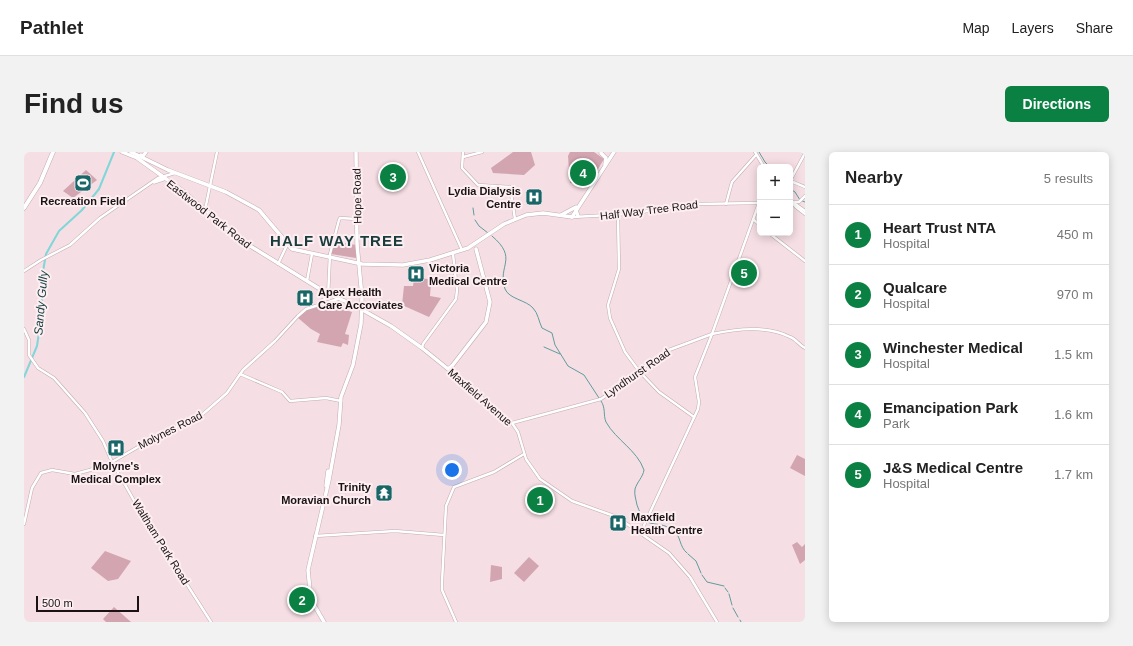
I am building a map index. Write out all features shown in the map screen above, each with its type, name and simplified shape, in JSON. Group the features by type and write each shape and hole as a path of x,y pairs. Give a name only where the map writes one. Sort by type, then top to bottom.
{"highway":[{"path":"24,203 38,181 51,152"},
{"path":"24,208 40,182 51,152"}],"main road":[{"path":"122,152 210,185 259,210 275,227 287,245 278,264"},
{"path":"131,152 144,160"},
{"path":"131,152 143,156 147,152"},
{"path":"144,160 147,152"},
{"path":"205,210 217,152"},
{"name":"Hope Road","path":"323,622 313,603 309,580 310,559 329,480 339,425 340,400 356,354 361,310 362,297 357,244 356,152"},
{"path":"418,152 462,250"},
{"path":"463,152 462,168 478,184 510,187 515,219"},
{"path":"463,157 482,152"},
{"path":"600,152 610,158"},
{"path":"600,152 606,158 604,167"},
{"path":"572,216 614,152"},
{"path":"726,204 732,182 755,153 762,164"},
{"path":"793,175 805,153"},
{"path":"793,176 796,174 805,156"},
{"name":"Eastwood Park Road","path":"144,160 157,174 170,182 239,239 328,294 355,305 361,310"},
{"path":"24,271 41,260 70,245 100,218 161,177 175,172"},
{"path":"154,182 158,177 157,174"},
{"path":"154,182 162,179 170,182"},
{"path":"793,183 805,187"},
{"path":"799,207 800,201 805,196"},
{"path":"793,201 800,201"},
{"name":"Half Way Tree Road","path":"287,245 298,252 359,263 403,265 453,254 468,248 515,219 538,214 578,216 618,214 695,204 757,203"},
{"path":"793,203 805,212"},
{"path":"793,203 805,212"},
{"path":"560,215 576,209"},
{"path":"576,209 578,216"},
{"path":"640,534 694,417 699,402 695,377 757,212"},
{"path":"618,214 619,269 609,300 608,309 625,352 639,371 659,392 694,417"},
{"path":"306,308 327,299 330,257 340,218 357,219"},
{"name":"Half Way Tree Road","path":"476,249 478,245 515,219"},
{"path":"773,236 805,261"},
{"path":"448,369 452,366 486,322 490,302 476,249 468,248"},
{"path":"307,281 312,254"},
{"path":"422,348 423,344 456,299 457,290 453,254"},
{"path":"355,305 359,304 362,297"},
{"name":"Molynes Road","path":"24,524 33,487 41,473 52,470 74,474 112,462 157,436 203,414 226,394 240,374 306,308 338,299"},
{"name":"Maxfield Avenue","path":"361,310 389,325 422,348 512,423 518,432 524,454 538,476 560,494 572,501 617,517 663,549 682,567 693,582 717,622"},
{"name":"Waltham Park Road","path":"24,329 29,340 29,355 39,369 62,385 82,409 103,441 112,462 140,511 211,622"},
{"name":"Lyndhurst Road","path":"512,423 600,399 669,350 712,334 750,329 768,331 789,336 805,348"},
{"path":"240,374 262,382 282,392 290,401 326,398 340,400"},
{"path":"456,622 442,588 446,506 452,489 494,472 524,454"},
{"path":"315,536 395,531 444,535"}],"shaded area":[{"path":"513,152 531,152 535,165 524,175 493,173 491,168"},
{"path":"570,152 594,152 604,159 588,186 570,183 568,156"},
{"name":"Recreation Field","path":"86,170 97,180 73,198 63,191"},
{"path":"334,241 356,245 356,258 331,254"},
{"path":"414,278 429,279 431,282 430,296 441,298 429,317 402,305 404,286 413,286"},
{"path":"333,301 340,303 339,308 352,312 345,334 349,335 348,345 343,343 341,347 317,342 320,334 311,329 297,317 310,308"},
{"path":"797,455 805,459 805,476 790,468"},
{"path":"797,542 802,547 805,544 805,560 800,564 792,545"},
{"path":"105,551 131,561 118,579 108,581 91,568"},
{"path":"529,557 539,566 524,582 514,573"},
{"path":"491,565 502,567 502,579 490,582"},
{"path":"114,607 131,622 106,622 103,619"}],"waterway":[{"name":"Sandy Gully","path":"24,377 37,346 42,312 42,277 46,254 59,231 82,210 99,189 114,152"},
{"path":"759,152 767,164"},
{"path":"793,191 800,200 805,202"},
{"path":"473,208 474,215"},
{"path":"475,220 479,226 488,233"},
{"path":"492,236 500,244 506,257 503,274 505,289 510,295 530,305 535,310 542,328 552,333 555,345 568,366 584,375 599,398"},
{"path":"544,347 560,354"},
{"path":"601,401 606,422 615,434 637,457 644,470 635,491 637,505 641,514 648,522 667,527 676,532 684,550 687,553"},
{"path":"688,554 696,561 701,573"},
{"path":"702,575 707,582 724,586"},
{"path":"725,588 728,592"},
{"path":"729,594 732,605"},
{"path":"733,608 738,617"}],"place":[{"name":"Emancipation Park","path":"583,173"},
{"name":"Winchester Medical","path":"393,177"},
{"name":"Recreation Field","path":"83,183"},
{"name":"Lydia Dialysis Centre","path":"534,197"},
{"name":"J&S Medical Centre","path":"744,273"},
{"name":"Victoria Medical Centre","path":"416,274"},
{"name":"Apex Health Care Accoviates","path":"305,298"},
{"name":"Molyne's Medical Complex","path":"116,448"},
{"name":"Trinity Moravian Church","path":"384,493"},
{"name":"Heart Trust NTA","path":"540,500"},
{"name":"Maxfield Health Centre","path":"618,523"},
{"name":"Qualcare","path":"302,600"}],"district":[{"name":"HALF WAY TREE","path":"337,241"}]}
